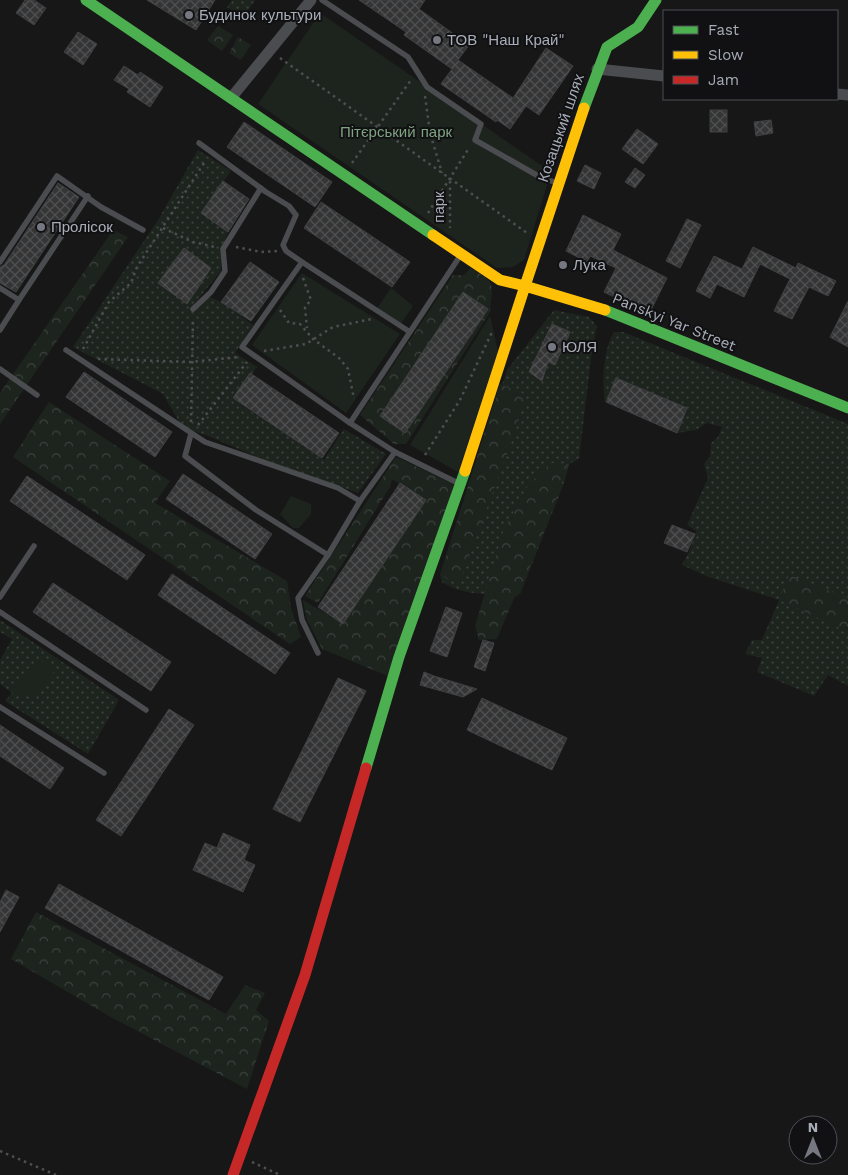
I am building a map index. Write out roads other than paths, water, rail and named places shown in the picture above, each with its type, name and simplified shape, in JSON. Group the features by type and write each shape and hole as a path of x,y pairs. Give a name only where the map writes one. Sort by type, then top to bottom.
{"street":[{"name":"Panskyi Yar Street","path":"86,0 500,280 609,311 848,408"},
{"path":"231,98 310,0"},
{"name":"Козацький шлях","path":"525,286 557,183 597,69 608,47 638,27 656,0"},
{"path":"597,69 663,76"},
{"path":"233,1175 305,975 399,657 461,484 525,286"}],"lane":[{"path":"322,0 408,57 427,87 481,124 475,140 540,177 557,183"},
{"path":"199,143 260,188 289,206 296,215 283,245 286,251 410,332"},
{"path":"0,262 57,176 88,196 101,207 143,230"},
{"path":"193,309 211,292 225,271 223,249 260,188"},
{"path":"0,330 88,196"},
{"path":"350,423 461,254"},
{"path":"302,262 242,347 350,423 395,452 461,484"},
{"path":"0,288 20,300"},
{"path":"66,350 206,442 338,488 360,501"},
{"path":"0,369 37,395"},
{"path":"192,434 185,456 256,510 328,555"},
{"path":"318,653 302,620 298,598 328,555 360,501 395,452"},
{"path":"0,597 34,546"},
{"path":"0,612 146,710"},
{"path":"0,707 104,773"}],"place":[{"name":"Будинок культури","path":"189,15"},
{"name":"ТОВ \"Наш Край\"","path":"437,40"},
{"name":"Пролісок","path":"41,227"},
{"name":"Лука","path":"563,265"},
{"name":"ЮЛЯ","path":"552,347"}],"park label":[{"name":"Пітєрський парк","path":"396,132"}]}
